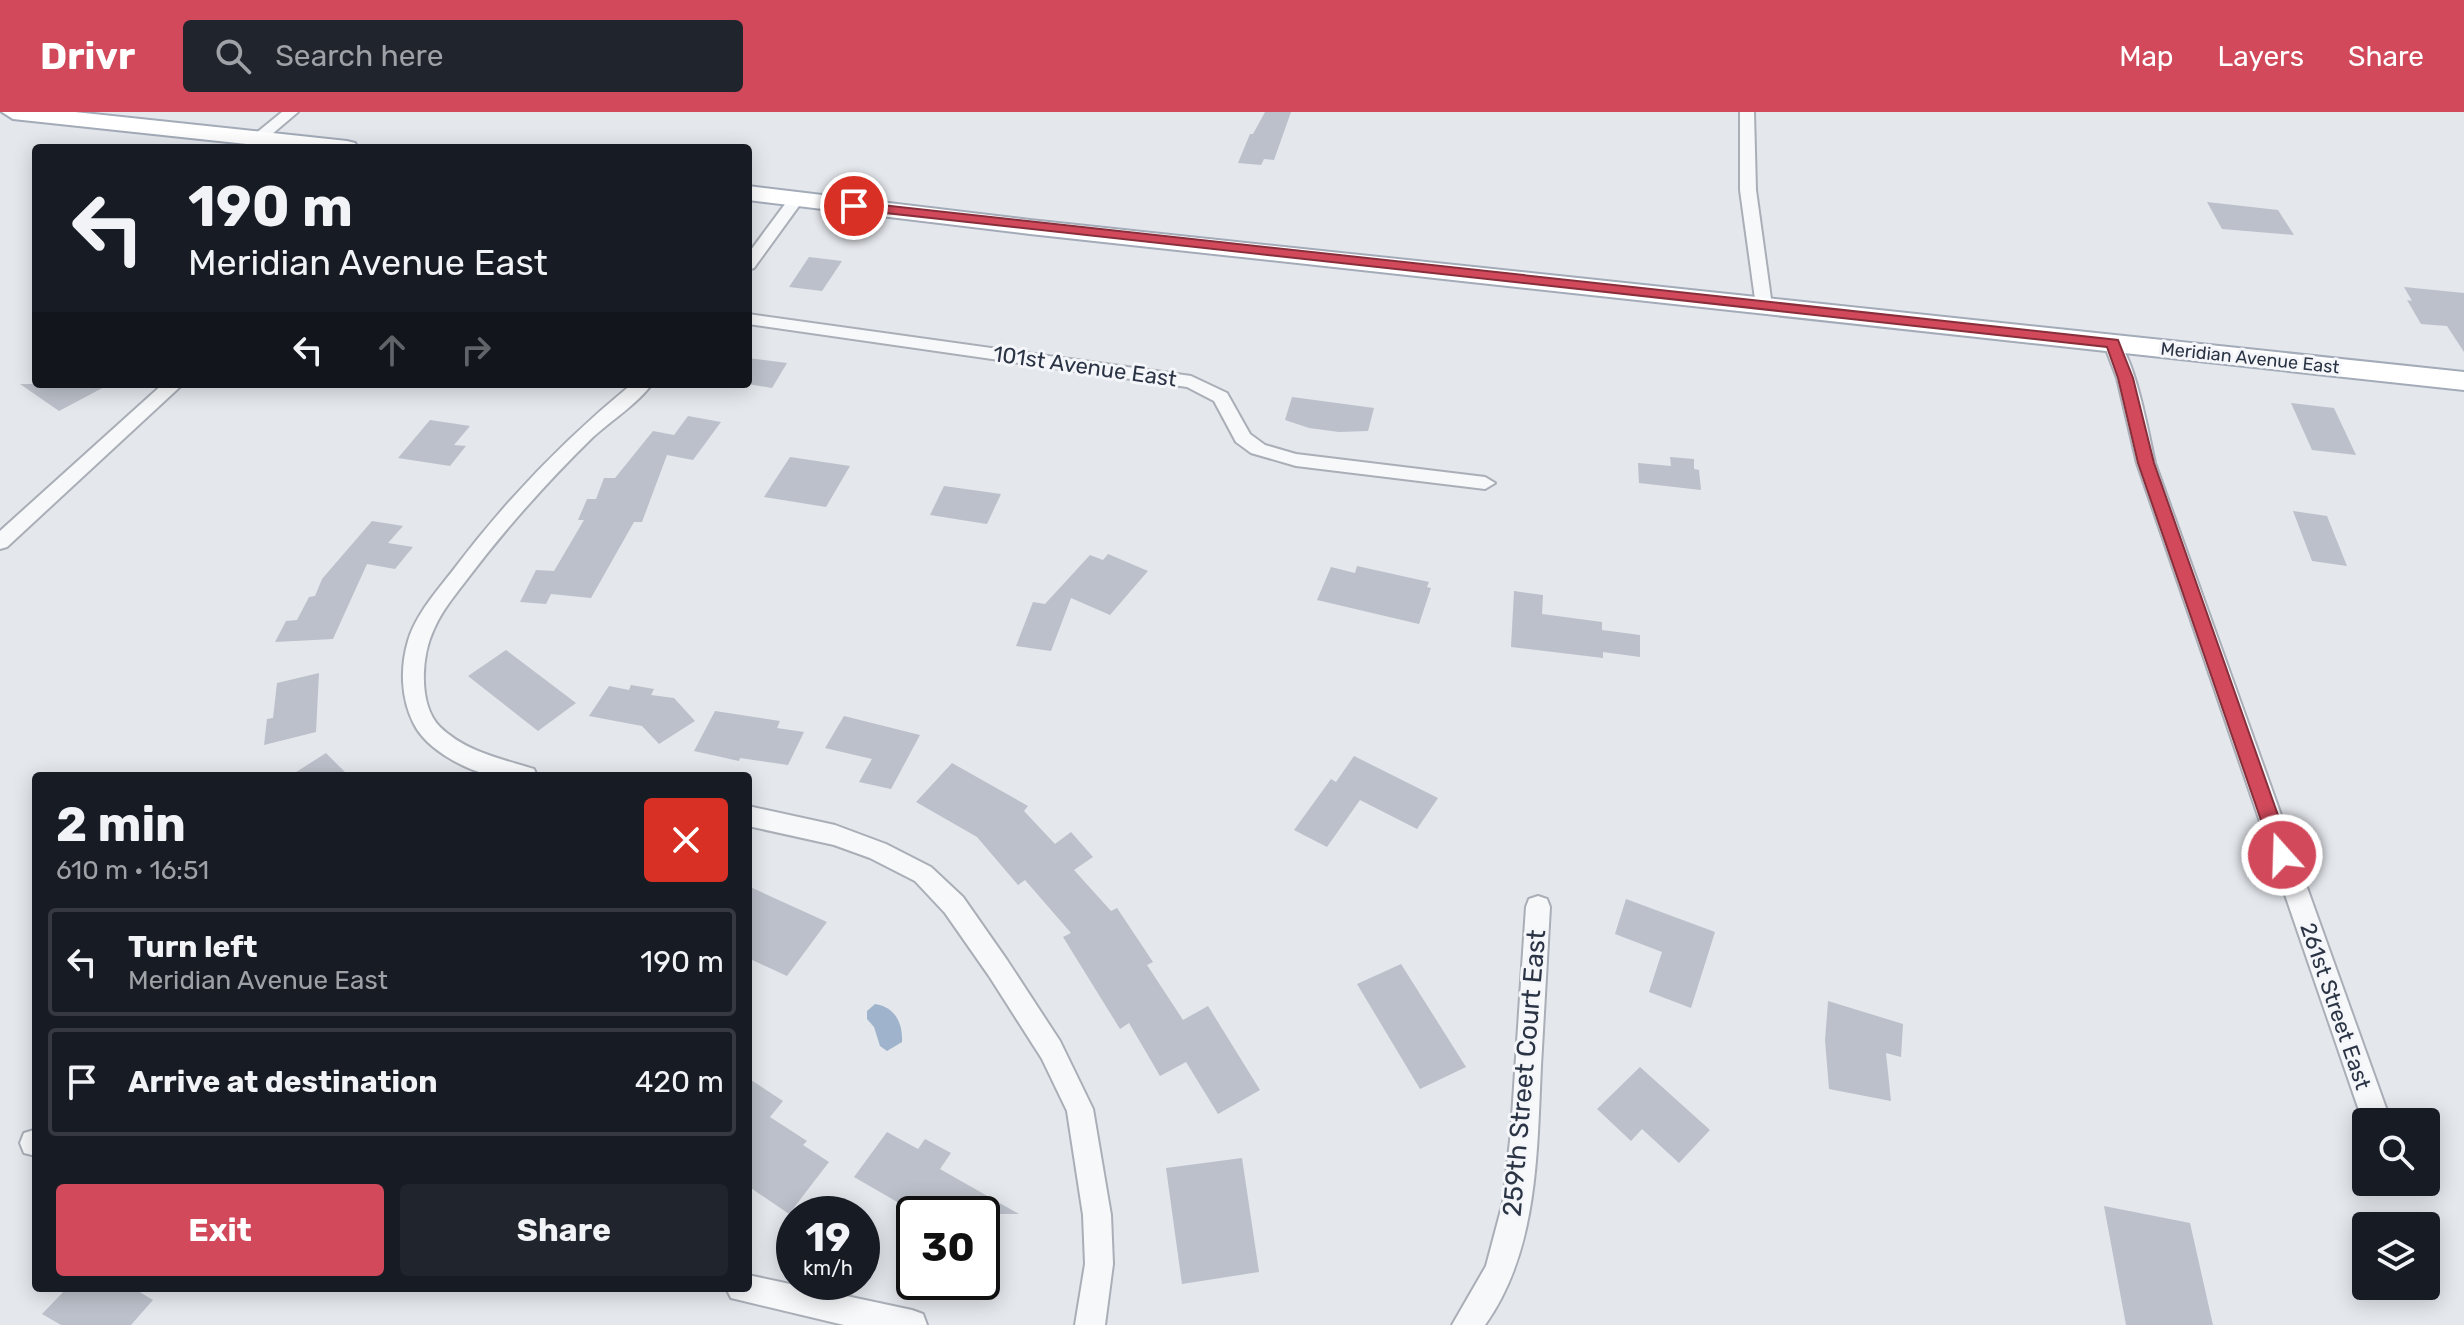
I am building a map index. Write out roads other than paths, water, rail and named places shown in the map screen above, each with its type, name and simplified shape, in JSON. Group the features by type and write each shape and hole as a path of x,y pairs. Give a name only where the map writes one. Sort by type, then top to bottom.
{"main road":[{"path":"13,112 315,144"},
{"name":"Meridian Avenue East","path":"752,194 1046,229 2464,381"}],"street":[{"path":"260,137 291,112"},
{"path":"1747,112 1748,190 1764,306"},
{"path":"752,260 796,199"},
{"name":"101st Avenue East","path":"752,320 1191,382 1221,397 1243,438 1258,449 1296,460 1485,483"},
{"name":"261st Street East","path":"2113,344 2126,378 2151,477 2372,1108"},
{"path":"0,542 170,388"},
{"path":"514,772 478,760 431,732 415,700 414,679 422,630 479,550 526,493 599,420 638,388"},
{"path":"752,817 835,835 878,851 923,874 954,905 998,968 1051,1050 1080,1109 1097,1215 1099,1264 1090,1325"},
{"name":"259th Street Court East","path":"1467,1325 1490,1290 1514,1219 1522,1164 1538,907"},
{"path":"752,1290 912,1325"}],"water":[{"path":"875,1004 893,1012 901,1028 902,1042 887,1051 880,1046 874,1027 867,1019 867,1011"}]}
